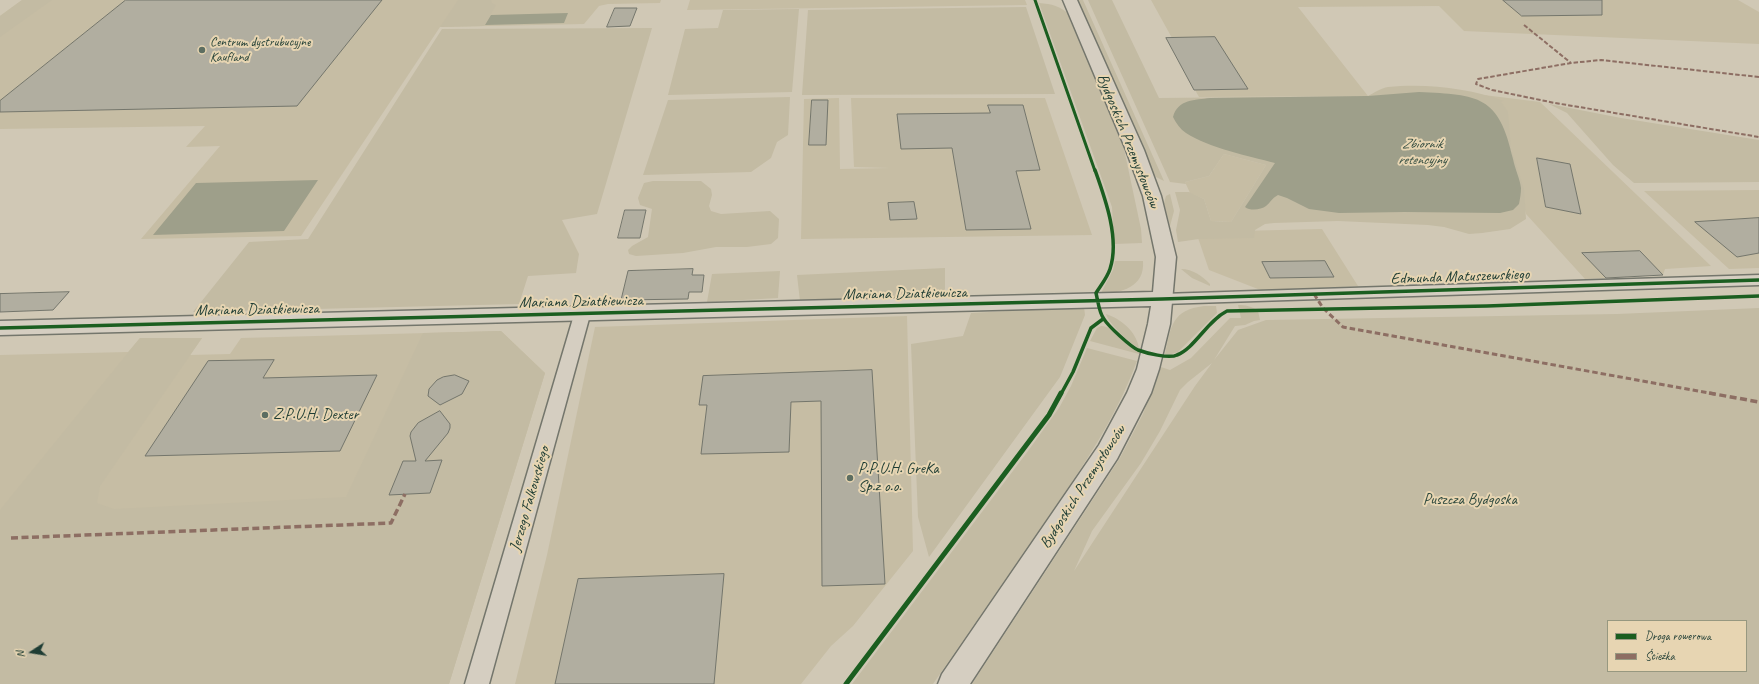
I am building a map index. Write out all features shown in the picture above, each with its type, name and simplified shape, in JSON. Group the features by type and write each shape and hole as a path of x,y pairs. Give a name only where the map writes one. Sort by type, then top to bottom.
{"street":[{"name":"Bydgoskich Przemysłowców","path":"953,684 1108,452 1122,428 1148,369 1159,324 1166,257 1152,196 1135,150 1070,0"},
{"name":"Edmunda Matuszewskiego","path":"1162,300 1759,280"},
{"name":"Mariana Dziatkiewicza","path":"0,328 1162,300"},
{"name":"Jerzego Falkowskiego","path":"477,684 582,315"}],"shaded area":[{"path":"22,0 661,0 660,3 608,4 599,6 584,24 440,27 301,236 141,239 220,146 186,147 205,126 0,129 0,16"},
{"path":"690,0 1025,0 1027,5 687,10"},
{"path":"1151,0 1738,0 1759,12 1759,44 1464,31 1439,6 1298,7 1368,96 1199,97 1166,38 1172,38"},
{"path":"1484,95 1540,102 1711,266 1665,269 1663,275 1585,279 1526,214 1502,110"},
{"path":"839,98 840,169 890,168 854,167 851,98 1045,98 1092,235 801,239 804,99"},
{"path":"1224,154 1266,165 1231,222 1211,221 1204,199 1190,193 1185,182 1209,176"},
{"path":"1759,190 1759,268 1729,269 1644,191"},
{"path":"1322,229 1358,286 1263,291 1209,270 1196,232"},
{"name":"P.P.U.H. GreKa Sp.z o.o.","path":"907,316 913,551 853,626 831,646 801,684 515,684 547,555 595,327"},
{"path":"501,331 545,373 449,684 0,684 0,355 128,352 140,338 202,338 190,355 230,354 241,338"}],"green space":[{"path":"22,0 52,0 0,37 0,16"},
{"path":"458,0 491,0 492,3 496,5 484,26 440,27"},
{"path":"1078,0 1083,0 1164,181 1156,177 1153,173"},
{"name":"Zbiornik retencyjny","path":"1088,0 1112,0 1159,98 1368,96 1380,89 1385,88 1402,86 1432,86 1477,93 1504,101 1501,102 1508,112 1511,149 1524,189 1526,219 1510,229 1469,234 1444,227 1428,225 1338,221 1274,223 1265,224 1255,230 1254,238 1199,239 1178,242 1176,230 1180,210 1175,192 1189,192 1204,199 1211,221 1231,222 1266,165 1224,154 1209,176 1185,182 1186,184 1170,182"},
{"path":"1039,3 1056,6 1063,9 1070,15 1124,149 1141,229 1142,243 1114,244 1112,207"},
{"path":"1026,7 1055,94 802,95 808,10"},
{"path":"799,9 792,92 668,95 685,29 718,28 723,10"},
{"path":"652,28 597,214 562,220 579,254 576,273 528,276 519,304 193,312 249,242 308,239 442,29"},
{"path":"790,97 788,135 777,142 771,158 751,172 643,175 668,100"},
{"path":"1549,104 1621,118 1759,140 1759,182 1634,183 1613,165 1567,113"},
{"path":"653,181 701,181 711,189 712,195 709,206 711,211 721,214 770,211 779,219 778,238 771,244 747,247 716,247 683,253 636,256 629,254 628,250 632,246 648,237 652,209 640,205 638,198 644,183"},
{"path":"1170,194 1174,211 1170,226 1164,203 1166,196"},
{"path":"1115,261 1143,261 1143,270 1136,283 1130,287 1116,292 1100,295 1113,270"},
{"path":"945,268 945,295 800,301 797,275"},
{"path":"1181,269 1189,270 1197,274 1207,281 1210,286 1192,278"},
{"path":"780,271 778,298 707,302 712,274"},
{"name":"Puszcza Bydgoska","path":"1238,305 1243,305 1256,309 1260,320 1245,325 1235,326 1214,360 1238,330 1266,320 1617,314 1759,308 1759,684 972,684 1120,458 1143,414 1161,367 1170,370 1191,358 1230,318 1241,318","holes":["1212,363 1195,386 1074,571 1092,531 1141,463 1160,431 1180,390"]},
{"path":"1204,306 1216,306 1217,313 1178,352 1165,354 1169,335 1175,321 1179,316 1185,311"},
{"path":"1084,307 1085,315 1060,377 929,557 918,517 911,344 963,336 971,313"},
{"path":"1106,314 1112,316 1127,326 1135,336 1139,348 1120,333 1111,323"},
{"path":"1101,326 1106,327 1116,333 1129,346 1139,352 1139,354 1090,341 1097,328"},
{"path":"501,331 545,373 449,684 0,684 0,510 140,338 202,338 100,486 97,503 114,509 346,497 423,333"},
{"path":"1087,348 1137,361 1128,384 1106,427 1081,468 933,684 852,684 1059,408 1071,386"}],"water":[{"path":"568,13 564,23 485,25 491,15"},
{"name":"Zbiornik retencyjny","path":"1419,92 1440,93 1471,98 1483,103 1493,110 1501,122 1507,138 1521,188 1519,204 1513,210 1500,213 1339,213 1309,209 1278,195 1264,207 1256,210 1250,209 1245,207 1275,163 1229,151 1206,143 1182,130 1173,117 1175,111 1183,104 1193,100 1210,98 1368,96"},
{"path":"318,180 284,231 153,235 196,183"}],"building":[{"name":"Centrum dystrubucyjne Kaufland","path":"126,0 382,0 297,106 0,112 0,101"},
{"path":"1503,0 1602,0 1602,15 1522,16"},
{"path":"615,8 637,8 630,26 607,27"},
{"path":"1215,37 1248,89 1194,90 1166,38"},
{"path":"812,100 828,100 826,145 809,145"},
{"path":"988,105 1023,105 1040,170 1016,171 1031,229 966,230 952,148 901,149 897,114 990,113"},
{"path":"1537,158 1570,164 1581,214 1546,207"},
{"path":"914,202 917,219 890,220 888,203"},
{"path":"625,210 646,210 640,238 618,238"},
{"path":"1759,218 1759,253 1737,257 1695,222"},
{"path":"1640,251 1663,275 1606,278 1582,253"},
{"path":"1325,261 1334,277 1270,278 1262,262"},
{"path":"693,269 692,275 704,275 702,292 689,292 688,299 621,300 628,271"},
{"path":"69,292 53,310 0,312 0,294"},
{"name":"Z.P.U.H. Dexter","path":"274,360 263,378 377,375 340,451 145,456 208,361"},
{"name":"P.P.U.H. GreKa Sp.z o.o.","path":"872,370 885,584 822,586 821,401 791,402 789,452 701,454 707,405 699,405 703,376"},
{"path":"455,375 469,381 462,394 440,405 428,396 429,389 437,380 443,377"},
{"path":"440,411 450,424 450,428 448,433 425,461 442,460 430,493 389,495 403,461 416,461 410,436 411,432 418,423"},
{"path":"724,574 714,684 555,684 578,579"}],"marked path":[{"path":"1524,25 1571,63"},
{"path":"1759,77 1601,60 1571,63 1478,79 1476,84 1492,90 1555,103 1759,137"},
{"path":"1314,294 1323,308 1343,327 1759,402"},
{"path":"11,538 391,523 405,494"}],"cycle path":[{"path":"1035,0 1108,209 1112,235 1112,261 1110,268 1096,293 1103,319 1131,346 1138,350 1164,356 1176,356 1183,352 1213,320 1227,311 1487,306 1759,296"},
{"path":"0,328 1162,299 1759,280"},
{"path":"846,684 1049,415 1073,372 1091,328 1103,319"}],"place":[{"name":"Centrum dystrubucyjne Kaufland","path":"202,50"},
{"name":"Z.P.U.H. Dexter","path":"265,415"},
{"name":"P.P.U.H. GreKa Sp.z o.o.","path":"850,478"}]}
